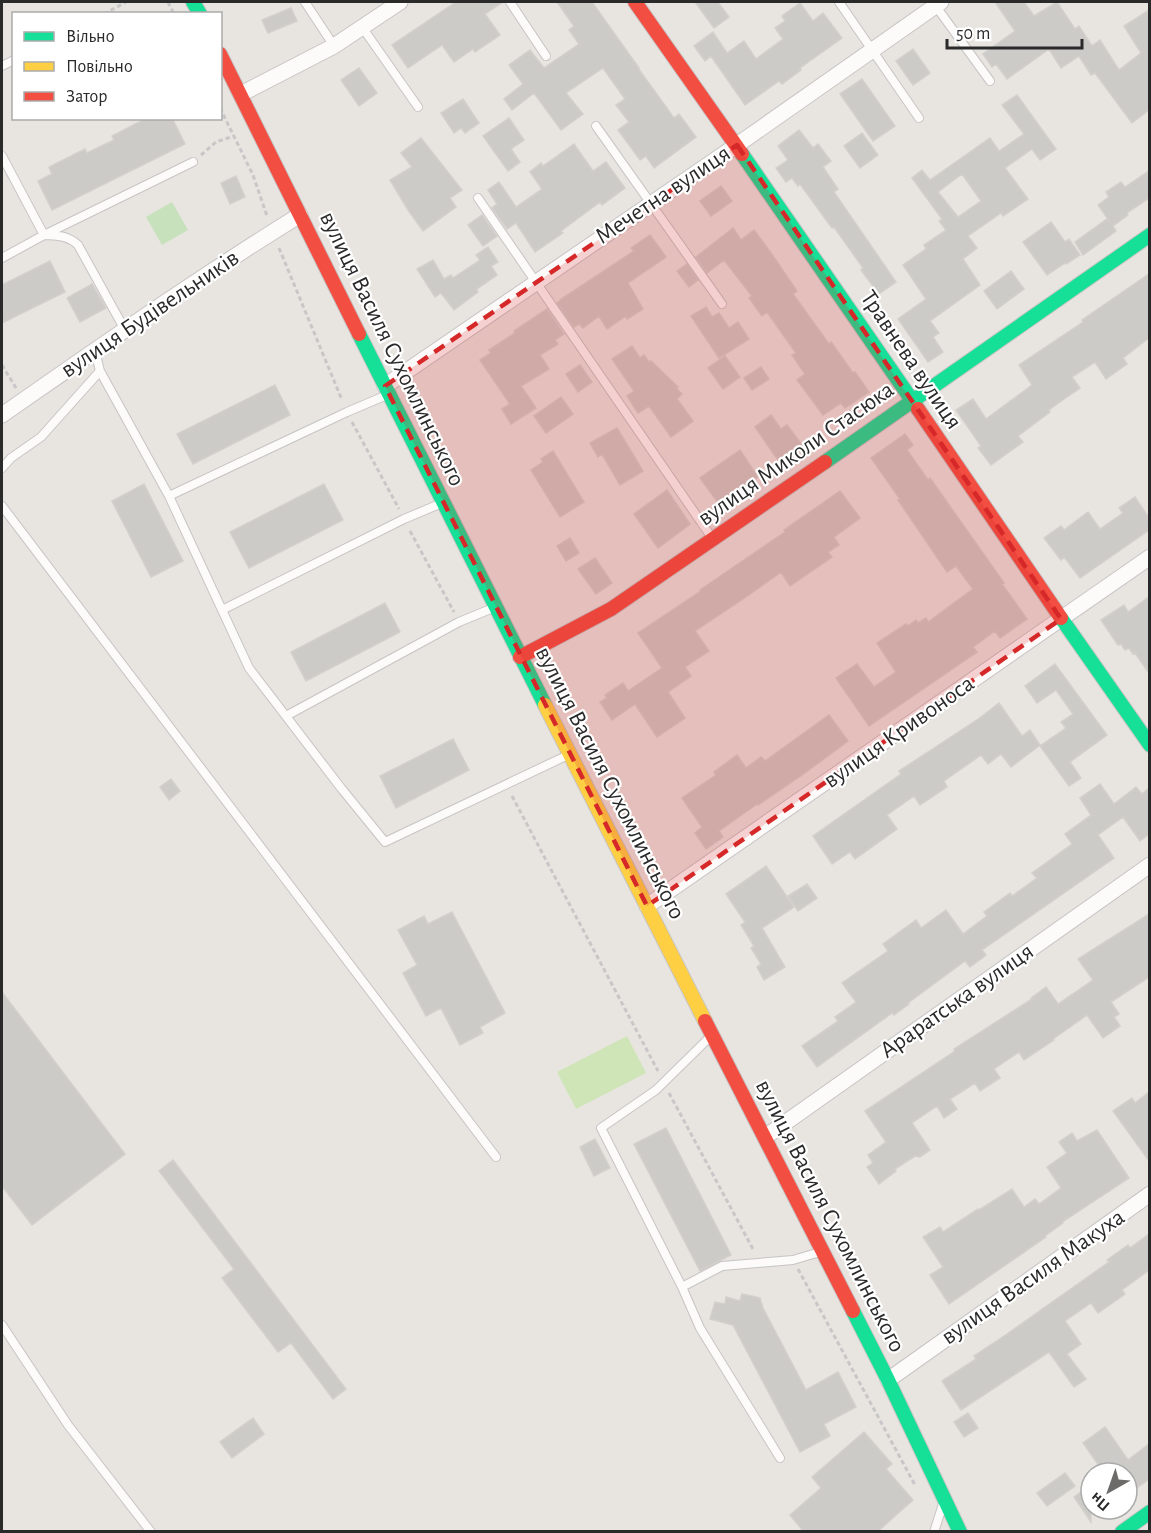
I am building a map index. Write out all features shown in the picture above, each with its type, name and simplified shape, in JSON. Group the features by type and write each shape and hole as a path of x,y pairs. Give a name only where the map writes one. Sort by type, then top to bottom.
{"street":[{"path":"241,94 334,46 400,2"},
{"name":"Травнева вулиця","path":"635,2 737,145 1149,745"},
{"name":"Мечетна вулиця","path":"387,390 536,282 737,145 936,3"},
{"name":"вулиця Василя Сухомлинського","path":"222,58 520,657 888,1380 960,1532"},
{"name":"вулиця Будівельників","path":"2,415 125,330 300,215"},
{"name":"вулиця Миколи Стасюка","path":"520,657 611,609 913,402 1149,235"},
{"name":"вулиця Кривоноса","path":"647,906 1149,557"},
{"name":"Араратська вулиця","path":"765,1137 1149,865"},
{"name":"вулиця Василя Макуха","path":"888,1380 1149,1194"},
{"path":"1122,1532 1149,1512"}],"lane":[{"path":"305,2 334,46"},
{"path":"510,2 546,56"},
{"path":"839,2 919,118"},
{"path":"936,3 990,81"},
{"path":"362,27 418,107"},
{"path":"596,126 723,304"},
{"path":"2,156 44,235"},
{"path":"2,258 193,162"},
{"path":"478,198 713,539"},
{"path":"44,235 71,238 78,244 125,330"},
{"path":"95,351 100,371 169,496 249,668 385,842 569,754"},
{"path":"2,468 11,458 41,437 100,371"},
{"path":"169,496 347,412 387,390"},
{"path":"222,610 404,519 443,503"},
{"path":"2,506 496,1157"},
{"path":"286,716 459,622 495,607"},
{"path":"713,1034 656,1090 601,1128 682,1287 700,1328 780,1458"},
{"path":"682,1287 722,1266 793,1260 822,1251"},
{"path":"2,1325 68,1425 151,1532"},
{"path":"934,1532 944,1500"}],"path":[{"path":"108,12 126,2"},
{"path":"222,112 253,175 273,232 347,412 459,622"},
{"path":"206,150 216,142 234,135"},
{"path":"2,365 24,399"},
{"path":"507,785 761,1263"},
{"path":"793,1260 914,1485"}],"highlighted area":[{"path":"737,145 1061,619 647,906 385,386"}],"green space":[{"path":"172,202 188,230 162,245 146,217"},
{"path":"627,1036 646,1073 576,1109 557,1072"}],"building":[{"path":"456,2 503,2 485,14 500,35 475,52 473,49 454,62 442,45 408,68 392,45"},
{"path":"557,2 592,2 674,118 679,114 696,137 654,168 646,156 640,160 618,130 629,122 616,105 625,99 603,68 566,93 583,114 561,130 534,93 512,110 504,99 523,84 509,65 530,50 544,68 579,44 569,30 574,26"},
{"path":"695,2 718,2 729,17 714,28"},
{"path":"995,2 1024,2 1034,16 1057,2 1075,29 1079,26 1092,46 1100,40 1119,70 1141,53 1124,26 1149,10 1149,110 1132,123 1095,73 1091,75 1079,56 1061,68 1049,49 1007,79 996,64 992,67 983,54 1015,31"},
{"path":"800,3 813,21 823,13 842,38 782,84 779,81 745,105 711,56 705,61 694,46 713,32 727,53 744,41 756,59 783,39 775,28 785,21 782,16"},
{"path":"291,8 297,21 268,33 262,20"},
{"path":"913,49 930,73 913,85 896,61"},
{"path":"359,68 377,93 359,106 341,80"},
{"path":"862,79 895,126 873,141 840,94"},
{"path":"1017,95 1056,149 1040,160 1032,149 1005,168 1028,199 1003,216 1001,213 968,236 977,248 963,259 980,285 930,321 939,333 933,337 943,352 928,362 898,319 926,299 903,265 926,249 924,245 946,230 939,221 942,219 912,178 922,170 930,180 990,138 999,151 1024,134 1002,105","holes":["962,174 981,201 958,217 938,192"]},
{"path":"463,99 479,123 465,133 461,128 454,133 441,113"},
{"path":"509,118 524,140 511,149 520,162 508,171 483,136"},
{"path":"143,120 173,120 185,144 52,210 38,181 52,174 49,167 85,149 87,153 114,140 112,136"},
{"path":"799,130 813,148 818,144 831,161 823,167 838,189 834,192 896,282 879,294 834,227 832,228 800,184 798,186 792,178 786,182 776,168 788,160 778,146"},
{"path":"862,133 878,155 860,168 844,146"},
{"path":"421,138 462,190 450,198 456,207 423,231 390,180 412,167 401,153"},
{"path":"574,144 593,171 606,162 625,188 602,205 600,202 561,231 563,233 535,252 516,223 507,229 492,208 497,204 488,190 499,182 516,207 542,189 530,172 541,163 543,166"},
{"path":"1149,171 1149,198 1113,226 1116,231 1083,255 1075,242 1107,219 1110,222 1098,205 1109,197 1106,192 1121,182 1125,187"},
{"path":"236,176 245,197 230,204 221,183"},
{"path":"721,186 732,201 711,216 700,201"},
{"path":"482,215 497,236 483,246 468,225"},
{"path":"1051,222 1065,242 1069,239 1080,255 1047,275 1023,242"},
{"path":"733,228 741,240 754,230 797,291 793,294 829,344 831,342 869,392 845,408 841,403 823,415 797,380 805,374 792,355 796,353 767,312 762,316 749,298 752,296 724,260 707,273 696,257"},
{"path":"650,235 666,257 628,283 643,309 627,319 626,316 607,329 599,316 583,328 579,324 574,327 557,303 634,251 631,248"},
{"path":"488,247 498,262 491,266 497,275 454,310 441,293 435,297 417,269 433,260 444,279 451,275 453,278 480,260 476,255"},
{"path":"50,261 65,292 2,323 2,285"},
{"path":"687,264 698,280 689,287 677,271"},
{"path":"1011,271 1024,289 997,309 984,291"},
{"path":"1149,274 1149,338 1123,358 1127,364 1106,379 1095,362 1072,377 1080,388 1018,436 1023,442 991,465 978,448 981,446 956,410 973,399 986,419 1032,385 1019,365"},
{"path":"92,284 106,308 80,322 67,298"},
{"path":"706,307 712,317 719,313 729,328 738,322 749,339 719,358 691,316"},
{"path":"547,309 564,334 555,340 558,344 540,355 549,369 521,386 536,408 511,424 502,409 510,404 480,360 491,353 489,350"},
{"path":"632,346 640,358 644,355 649,362 651,361 678,387 676,388 682,394 677,399 693,421 671,437 649,406 638,413 627,396 634,391 612,359"},
{"path":"725,356 740,377 723,389 708,368"},
{"path":"580,365 592,382 578,392 566,374"},
{"path":"761,367 769,379 752,390 744,378"},
{"path":"275,385 290,415 193,464 177,434"},
{"path":"561,397 573,414 546,433 534,416"},
{"path":"771,415 781,429 787,425 803,446 780,463 755,427"},
{"path":"617,428 643,471 620,485 602,454 598,457 590,443"},
{"path":"905,434 913,445 907,450 928,480 930,478 1027,619 1000,638 995,631 973,647 977,652 869,726 836,678 857,664 874,687 896,672 877,643 906,624 908,626 916,620 918,623 926,618 928,622 973,589 956,566 947,572 871,458"},
{"path":"740,450 758,477 719,504 700,478"},
{"path":"553,451 584,502 560,517 531,470"},
{"path":"144,484 183,561 151,577 112,501"},
{"path":"324,484 343,520 249,568 230,532"},
{"path":"667,490 690,524 658,548 634,514"},
{"path":"840,491 860,518 834,537 839,545 828,552 832,557 790,586 781,572 695,631 709,651 685,667 691,676 668,692 685,718 657,737 635,704 612,720 600,702 607,698 605,695 623,683 628,691 662,668 638,633 785,532 784,530"},
{"path":"1135,497 1149,518 1149,530 1080,578 1064,557 1061,560 1044,538 1061,526 1064,530 1088,512 1100,529 1123,513 1119,508"},
{"path":"570,538 579,553 566,561 557,546"},
{"path":"595,558 612,583 596,594 578,569"},
{"path":"1149,597 1149,673 1135,653 1133,654 1129,648 1125,650 1121,644 1118,645 1101,620 1124,605 1128,612"},
{"path":"385,603 400,632 306,681 291,652"},
{"path":"1055,664 1107,735 1070,762 1081,778 1069,786 1040,746 1066,728 1061,722 1073,714 1056,690 1037,703 1025,686"},
{"path":"999,703 1022,736 1030,730 1040,745 1011,767 1001,754 988,764 981,755 944,781 947,787 920,805 914,796 887,815 897,829 855,859 850,852 832,864 813,836 901,774 899,771"},
{"path":"829,715 848,741 719,831 723,837 706,849 695,833 702,827 682,798 716,775 714,772 737,755 746,768 761,757 765,761"},
{"path":"453,739 469,770 396,808 380,776"},
{"path":"171,779 180,791 169,800 160,787"},
{"path":"1100,784 1114,804 1136,787 1142,794 1149,788 1149,834 1140,841 1123,817 1098,835 1114,858 982,950 986,955 970,967 965,961 894,1015 892,1013 817,1067 802,1046 838,1021 835,1017 856,1002 842,983 888,951 883,944 916,920 921,928 946,910 963,934 987,916 984,912 1010,893 1012,896 1037,878 1032,873 1072,844 1065,834 1091,815 1080,798"},
{"path":"766,866 794,907 762,928 785,967 764,980 757,967 761,964 751,948 754,946 741,925 745,922 726,894"},
{"path":"807,884 817,898 798,911 788,896"},
{"path":"452,912 505,1013 480,1027 483,1033 460,1045 441,1008 426,1016 403,973 417,965 398,930 424,916 428,924"},
{"path":"1149,914 1149,977 1111,1002 1119,1014 1114,1017 1120,1026 1103,1038 1087,1015 1024,1060 1019,1052 994,1069 1000,1078 980,1091 975,1083 950,1099 957,1109 944,1118 937,1106 912,1123 930,1150 920,1157 915,1156 895,1169 896,1171 879,1184 867,1167 873,1163 868,1155 886,1142 865,1111 955,1051 954,1049 1032,999 1046,987 1058,1004 1093,980 1078,959"},
{"path":"2,992 125,1154 32,1225 2,1186"},
{"path":"1149,1092 1149,1161 1113,1111 1132,1098 1135,1103"},
{"path":"666,1128 731,1255 700,1271 634,1144"},
{"path":"1097,1130 1129,1178 1062,1222 1046,1237 949,1304 930,1275 943,1267 923,1237 940,1227 943,1232 1012,1189 1024,1207 1035,1199 1039,1204 1061,1188 1047,1167 1067,1153 1059,1142 1072,1133 1077,1141"},
{"path":"595,1139 610,1168 594,1176 580,1147"},
{"path":"173,1160 346,1389 333,1399 291,1343 278,1352 222,1278 234,1269 159,1171"},
{"path":"1149,1234 1149,1270 1122,1290 1125,1294 1098,1313 1091,1303 1065,1321 1081,1344 1067,1354 1086,1379 1074,1387 1049,1352 961,1410 942,1381 976,1359 974,1356 1109,1262 1107,1260 1128,1245 1130,1248"},
{"path":"742,1294 760,1298 806,1390 838,1372 856,1407 824,1424 830,1436 800,1452 733,1325 710,1319 715,1302 725,1304 726,1297 740,1301"},
{"path":"968,1413 978,1428 964,1437 954,1422"},
{"path":"253,1418 264,1434 232,1458 220,1442"},
{"path":"1105,1427 1128,1460 1149,1444 1149,1479 1139,1486 1139,1461 1096,1461 1083,1443"},
{"path":"864,1432 892,1464 886,1469 913,1500 877,1532 804,1532 790,1515 821,1488 812,1477"},
{"path":"1065,1473 1075,1486 1047,1506 1037,1493"},
{"path":"1079,1493 1079,1504 1074,1497"}],"traffic: fast":[{"path":"193,2 199,12"},
{"path":"742,154 918,409"},
{"path":"825,462 1150,235"},
{"path":"359,334 545,705"},
{"path":"1061,618 1150,745"},
{"path":"853,1311 960,1532"},
{"path":"1122,1532 1150,1512"}],"traffic: slow":[{"path":"545,705 705,1021"}],"traffic: jam":[{"path":"635,2 742,154"},
{"path":"222,58 359,334"},
{"path":"918,409 1061,618"},
{"path":"520,657 611,609 825,462"},
{"path":"705,1021 853,1311"}]}
